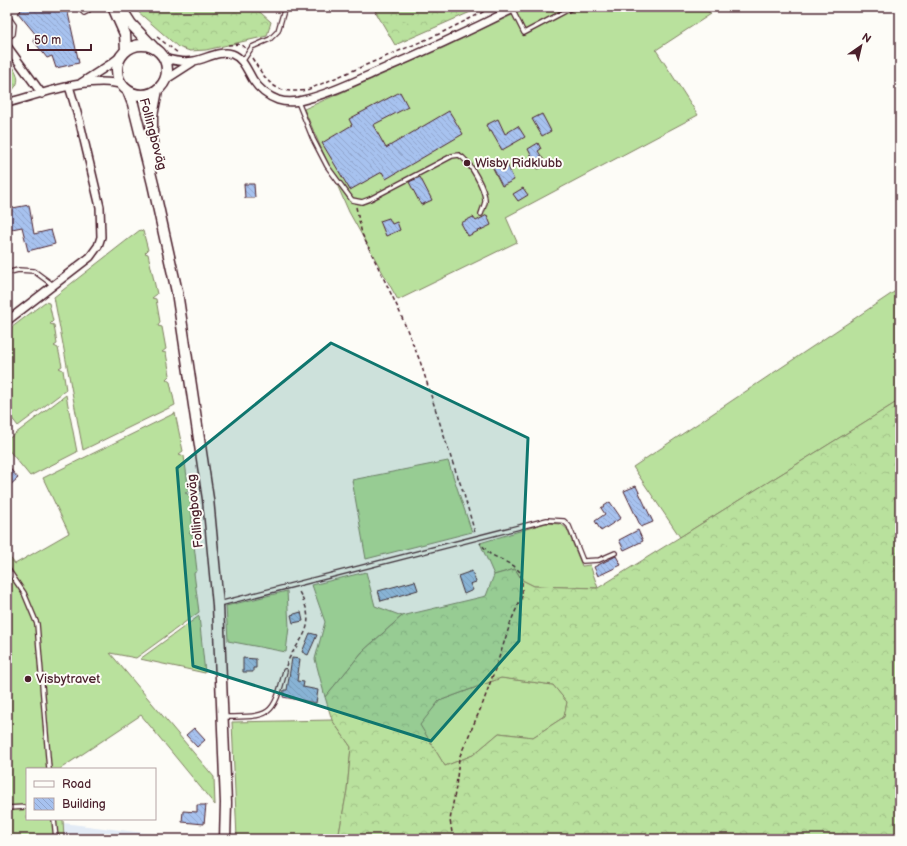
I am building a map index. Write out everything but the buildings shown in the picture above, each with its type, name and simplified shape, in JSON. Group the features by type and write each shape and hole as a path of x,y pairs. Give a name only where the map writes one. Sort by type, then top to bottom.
{"main road":[{"path":"113,7 125,34 124,53 117,69 118,76 125,88 141,95 148,94 157,90 165,80 167,67 164,58 131,24 120,7"},
{"path":"124,53 135,46 141,45 152,47"},
{"name":"Follingboväg","path":"125,88 133,104 153,184 177,292 208,499 218,605 226,803 225,839"},
{"name":"Follingboväg","path":"153,184 152,116 157,90"}],"street":[{"path":"165,80 195,61 219,53 231,54 242,62 256,84 266,94 279,100 298,102 334,90 405,60 490,21 514,8"},
{"path":"7,46 42,94"},
{"path":"79,84 110,65 124,53"},
{"path":"164,58 182,62 195,61"},
{"path":"7,103 79,84 110,81 125,88"},
{"path":"7,321 90,257 98,246 101,237 100,207 80,123 69,86"}],"lane":[{"path":"78,7 84,13 88,11 89,7"},
{"path":"242,62 252,47 270,39 278,31 285,7"},
{"path":"514,8 524,33 573,7"},
{"path":"7,15 14,25 13,34 7,38"},
{"path":"298,102 326,166 350,198 355,201 362,202 370,199 452,156 459,155 467,162 484,190 485,202 480,214"},
{"path":"7,273 18,270 34,271 53,285"},
{"path":"218,605 546,520 564,521 569,526 583,561 599,560 615,553"},
{"path":"7,568 24,593 37,624 49,768"},
{"path":"222,717 248,717 263,714 269,711 275,704 285,671"},
{"path":"7,808 26,807"},
{"path":"54,820 56,839"}],"path":[{"path":"227,45 240,44 248,52 263,76 284,91 295,92 307,90 439,34 493,7"},
{"path":"156,36 176,52 181,54"},
{"path":"355,201 362,234 398,308 420,361 477,538 490,554 499,560 514,566 520,572 522,580 522,596 511,621 483,703 459,758 450,820 454,839"},
{"path":"285,671 289,656 300,643 308,627 308,614 305,602 295,585"}],"highlighted area":[{"path":"331,343 528,438 519,641 431,741 193,666 177,468"}],"shaded area":[{"path":"63,823 169,836 168,839 64,839"}],"green space":[{"path":"135,7 251,7 271,22 267,36 206,50 190,51 178,47 136,10"},
{"path":"374,7 482,7 395,45"},
{"name":"Wisby Ridklubb","path":"529,7 702,7 711,14 656,50 698,115 506,217 517,242 398,300 349,212 304,109 443,48"},
{"path":"7,58 14,68 18,81 13,90 7,94"},
{"path":"140,230 143,231 148,250 145,253 148,254 157,294 152,298 156,299 160,322 158,326 162,327 166,349 162,352 166,353 170,375 166,379 170,382 175,405 83,450 54,297"},
{"path":"900,288 900,400 680,537 633,467"},
{"path":"45,302 49,303 53,321 50,324 54,325 57,344 54,346 58,348 62,366 59,368 63,370 66,390 18,426 7,412 7,331"},
{"path":"66,395 77,452 30,476 7,448 7,440"},
{"path":"900,400 900,839 338,839 347,790 351,747 332,720 325,697 363,651 402,616 486,596 494,575 515,569 522,580 534,586 598,588","holes":["501,678 553,685 567,702 564,717 533,737 499,733 473,755 445,766 420,725 439,701"]},
{"path":"175,413 183,451 179,454 184,456 189,491 185,493 190,495 193,531 189,533 193,536 197,571 194,573 199,612 136,658 110,653 214,777 215,805 141,715 62,768 26,768 26,820 63,820 64,839 7,839 7,554 15,564 69,533 43,478"},
{"path":"448,461 472,532 366,559 352,480"},
{"path":"546,523 561,524 567,529 582,566 590,565 598,588 534,586 522,580 515,569 494,575 480,543"},
{"path":"366,572 375,606 402,616 363,651 325,697 315,659 325,622 312,585"},
{"path":"287,591 289,627 286,652 228,641 226,606"},
{"path":"199,616 205,673 140,659"},
{"path":"501,678 553,685 567,702 564,717 533,737 499,733 473,755 445,766 419,725 439,701"},
{"path":"332,720 351,747 347,790 338,839 237,839 232,722"}],"place":[{"name":"Wisby Ridklubb","path":"467,163"},
{"name":"Visbytravet","path":"28,679"}]}
